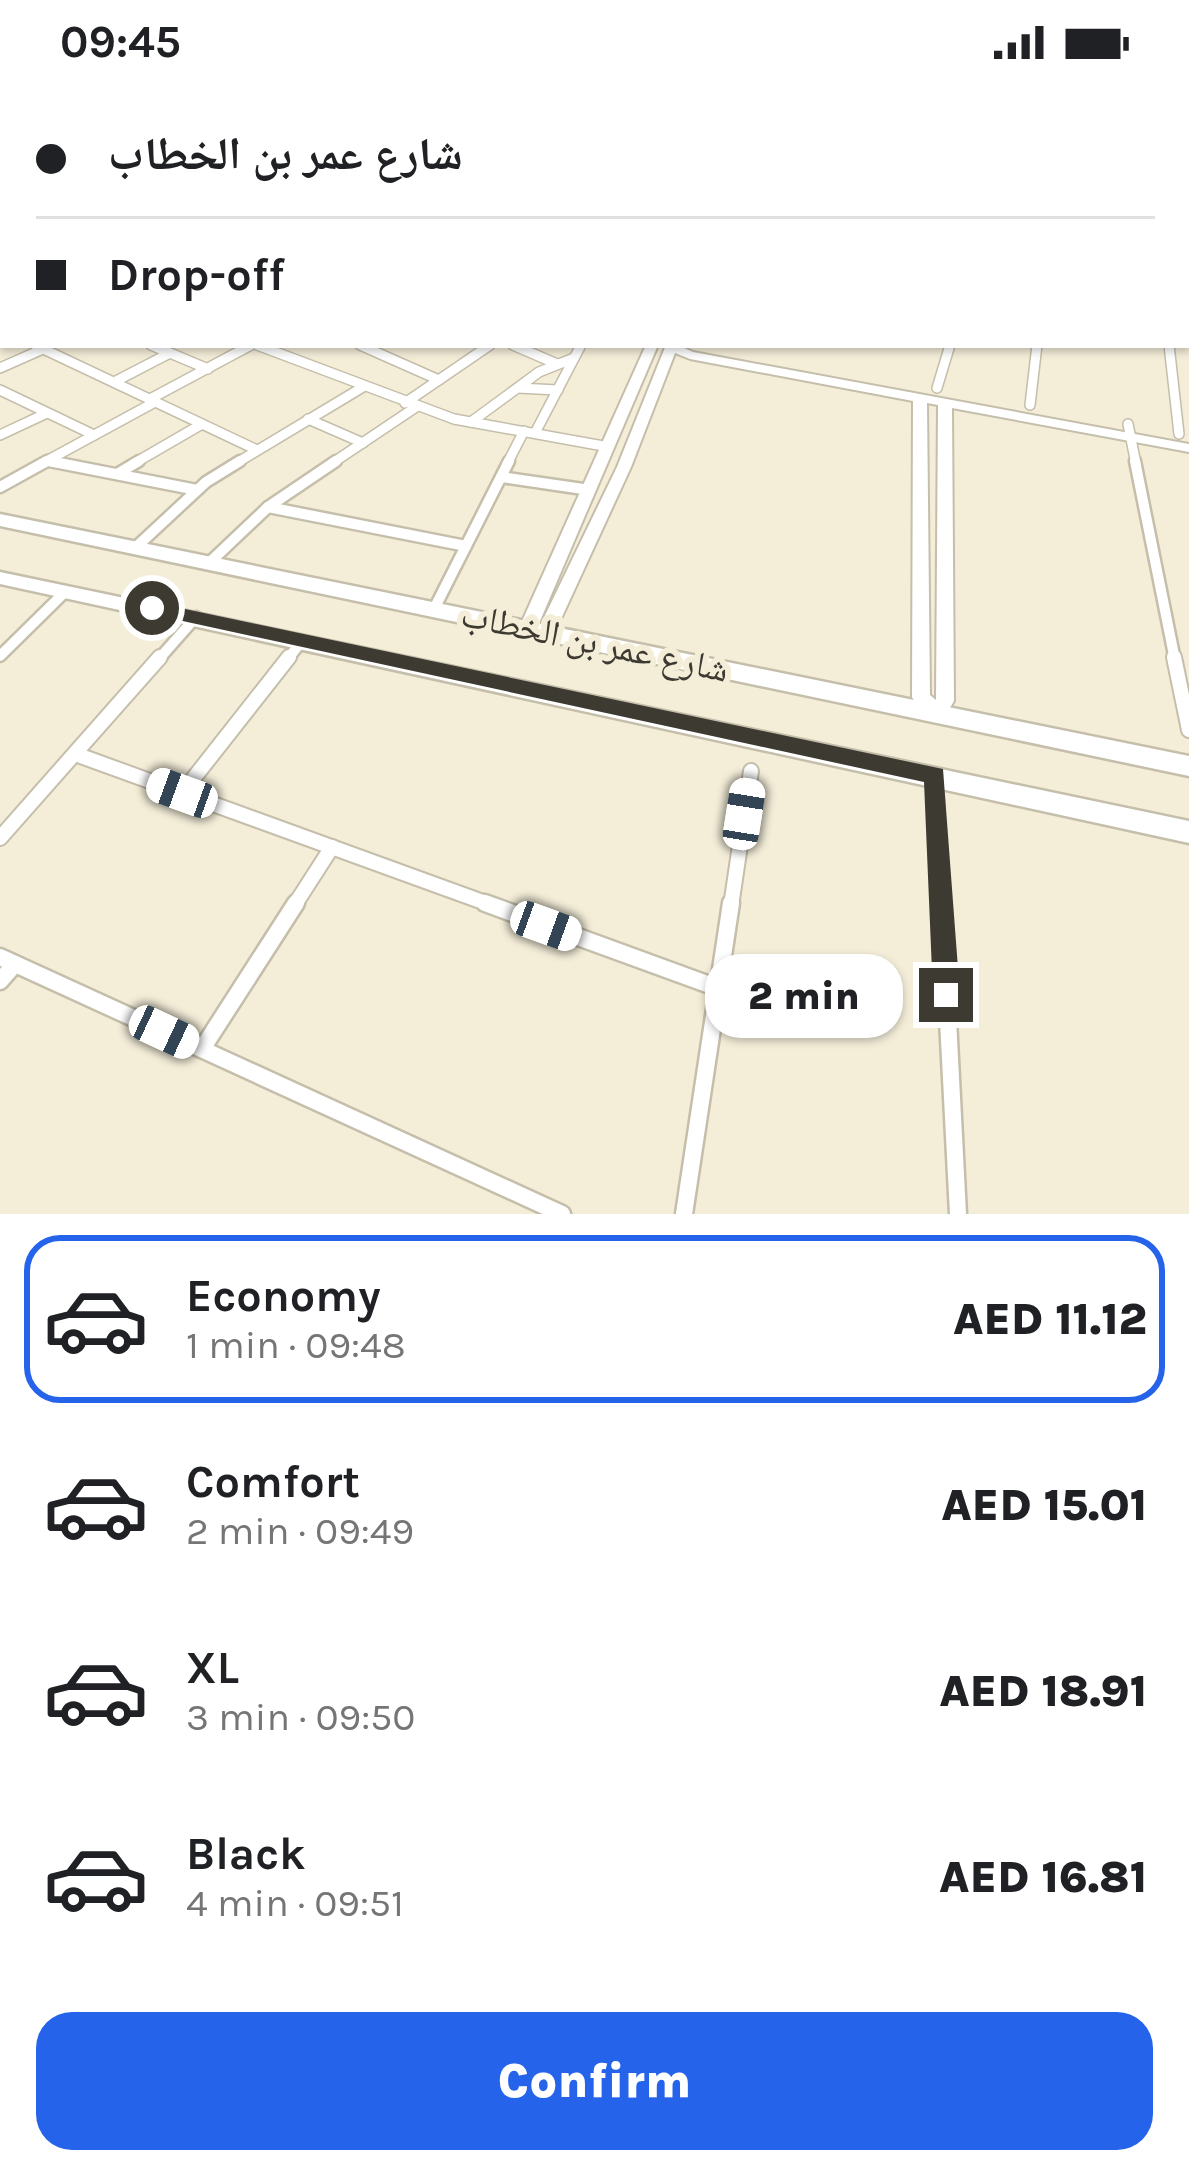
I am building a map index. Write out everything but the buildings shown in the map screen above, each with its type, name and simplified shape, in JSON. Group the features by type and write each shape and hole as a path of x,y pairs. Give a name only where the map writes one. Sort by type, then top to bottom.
{"main road":[{"name":"شارع عمر بن الخطاب","path":"0,520 1189,766"},
{"name":"شارع عمر بن الخطاب","path":"0,578 935,776 1188,836"}],"street":[{"path":"0,368 37,348"},
{"path":"41,348 257,450"},
{"path":"158,348 208,369"},
{"path":"113,382 184,348"},
{"path":"0,488 248,348"},
{"path":"264,348 410,405 471,422 609,447"},
{"path":"271,350 275,348"},
{"path":"367,348 440,380"},
{"path":"209,563 268,507 362,443 486,348"},
{"path":"520,348 557,364"},
{"path":"434,609 501,477 579,348"},
{"path":"537,630 651,348"},
{"path":"537,630 624,467 670,348"},
{"path":"675,348 690,355 1129,430 1184,435 1170,348"},
{"path":"934,395 945,701 937,713 921,697 934,395 949,348"},
{"path":"1030,405 1037,348"},
{"path":"471,422 517,388 574,358"},
{"path":"135,548 197,490 363,387"},
{"path":"517,388 558,389"},
{"path":"0,390 94,436"},
{"path":"934,395 1030,405 1189,448"},
{"path":"0,404 15,397"},
{"path":"0,435 47,413"},
{"path":"308,419 362,443"},
{"path":"118,474 202,424"},
{"path":"1129,430 1189,730"},
{"path":"47,461 197,490"},
{"path":"501,477 590,490"},
{"path":"268,507 466,546"},
{"path":"0,656 65,592"},
{"path":"0,838 196,616"},
{"path":"182,793 302,642"},
{"path":"78,755 718,988"},
{"path":"684,1214 751,771"},
{"path":"935,776 958,1214"},
{"path":"202,1049 332,847"},
{"path":"0,981 7,961 562,1214"}],"route":[{"path":"152,608 935,776 946,995"}]}
